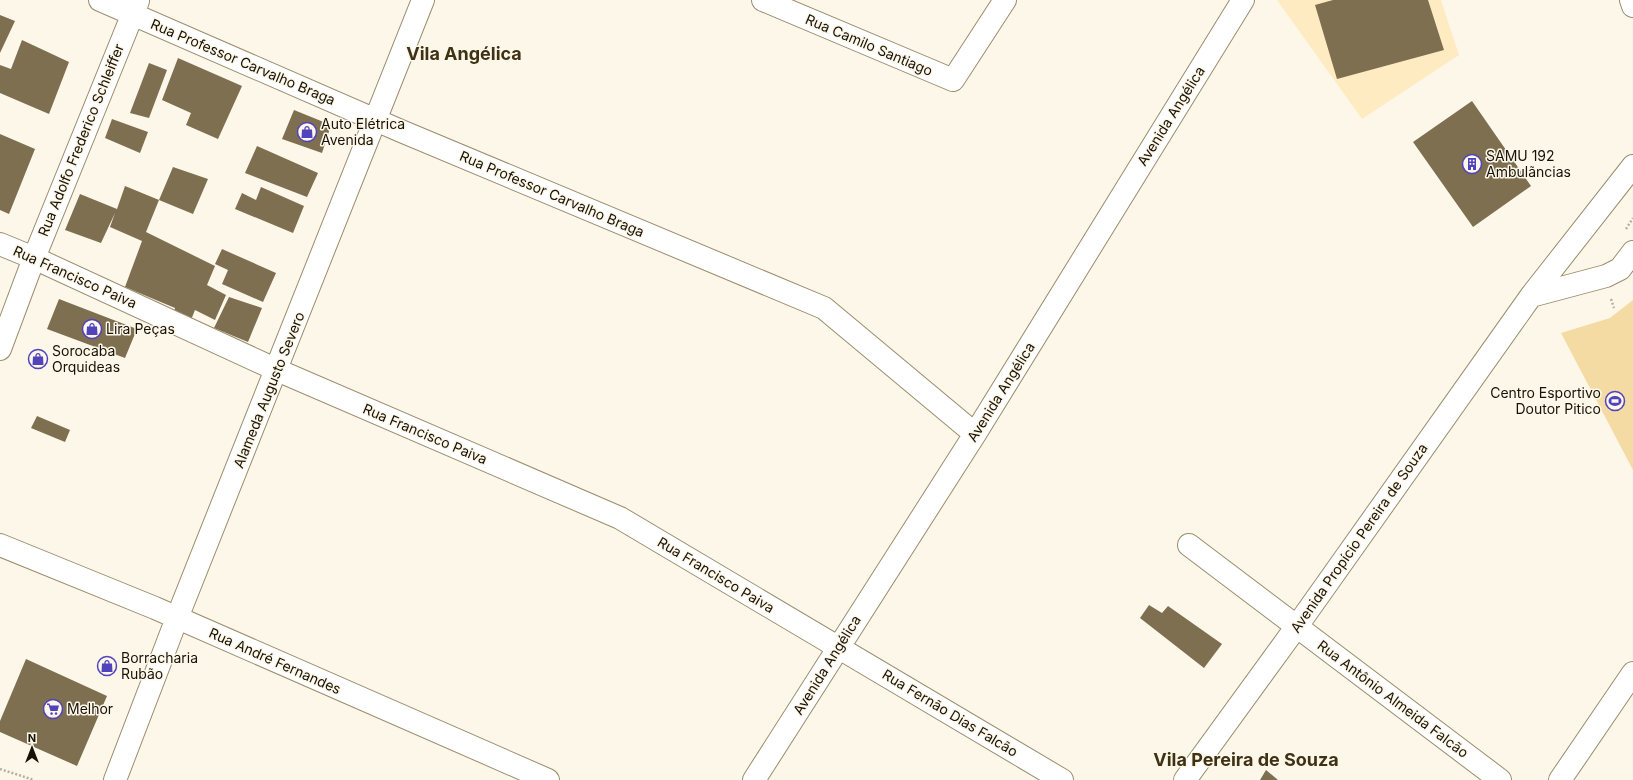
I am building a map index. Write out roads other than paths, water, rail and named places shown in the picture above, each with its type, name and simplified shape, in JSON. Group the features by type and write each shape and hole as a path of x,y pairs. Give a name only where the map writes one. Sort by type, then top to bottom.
{"street":[{"name":"Rua Professor Carvalho Braga","path":"100,0 135,7 409,134 824,308 975,434"},
{"name":"Alameda Augusto Severo","path":"115,780 177,618 423,0"},
{"name":"Rua Camilo Santiago","path":"763,0 953,80 1004,0"},
{"name":"Avenida Angélica","path":"754,780 975,434 1243,0"},
{"path":"1631,0 1633,6"},
{"name":"Rua Adolfo Frederico Schleiffer","path":"0,349 34,258 135,7"},
{"name":"Avenida Propício Pereira de Souza","path":"1185,780 1297,626 1532,296 1633,166"},
{"name":"Rua Francisco Paiva","path":"0,244 34,258 277,370 620,518 839,647"},
{"path":"1532,296 1606,276 1620,269 1633,252"},
{"name":"Rua André Fernandes","path":"0,545 177,618 548,780"},
{"name":"Rua Antônio Almeida Falcão","path":"1189,545 1500,780"},
{"name":"Rua Fernão Dias Falcão","path":"839,647 1062,780"},
{"path":"1560,780 1633,673"}],"place":[{"name":"Auto Elétrica Avenida","path":"307,132"},
{"name":"SAMU 192 Ambulãncias","path":"1472,164"},
{"name":"Lira Peças","path":"92,329"},
{"name":"Sorocaba Orquideas","path":"38,359"},
{"name":"Centro Esportivo Doutor Pitico","path":"1615,401"},
{"name":"Borracharia Rubão","path":"107,666"},
{"name":"Melhor","path":"53,709"}],"district":[{"name":"Vila Angélica","path":"464,54"},
{"name":"Vila Pereira de Souza","path":"1246,760"}]}
